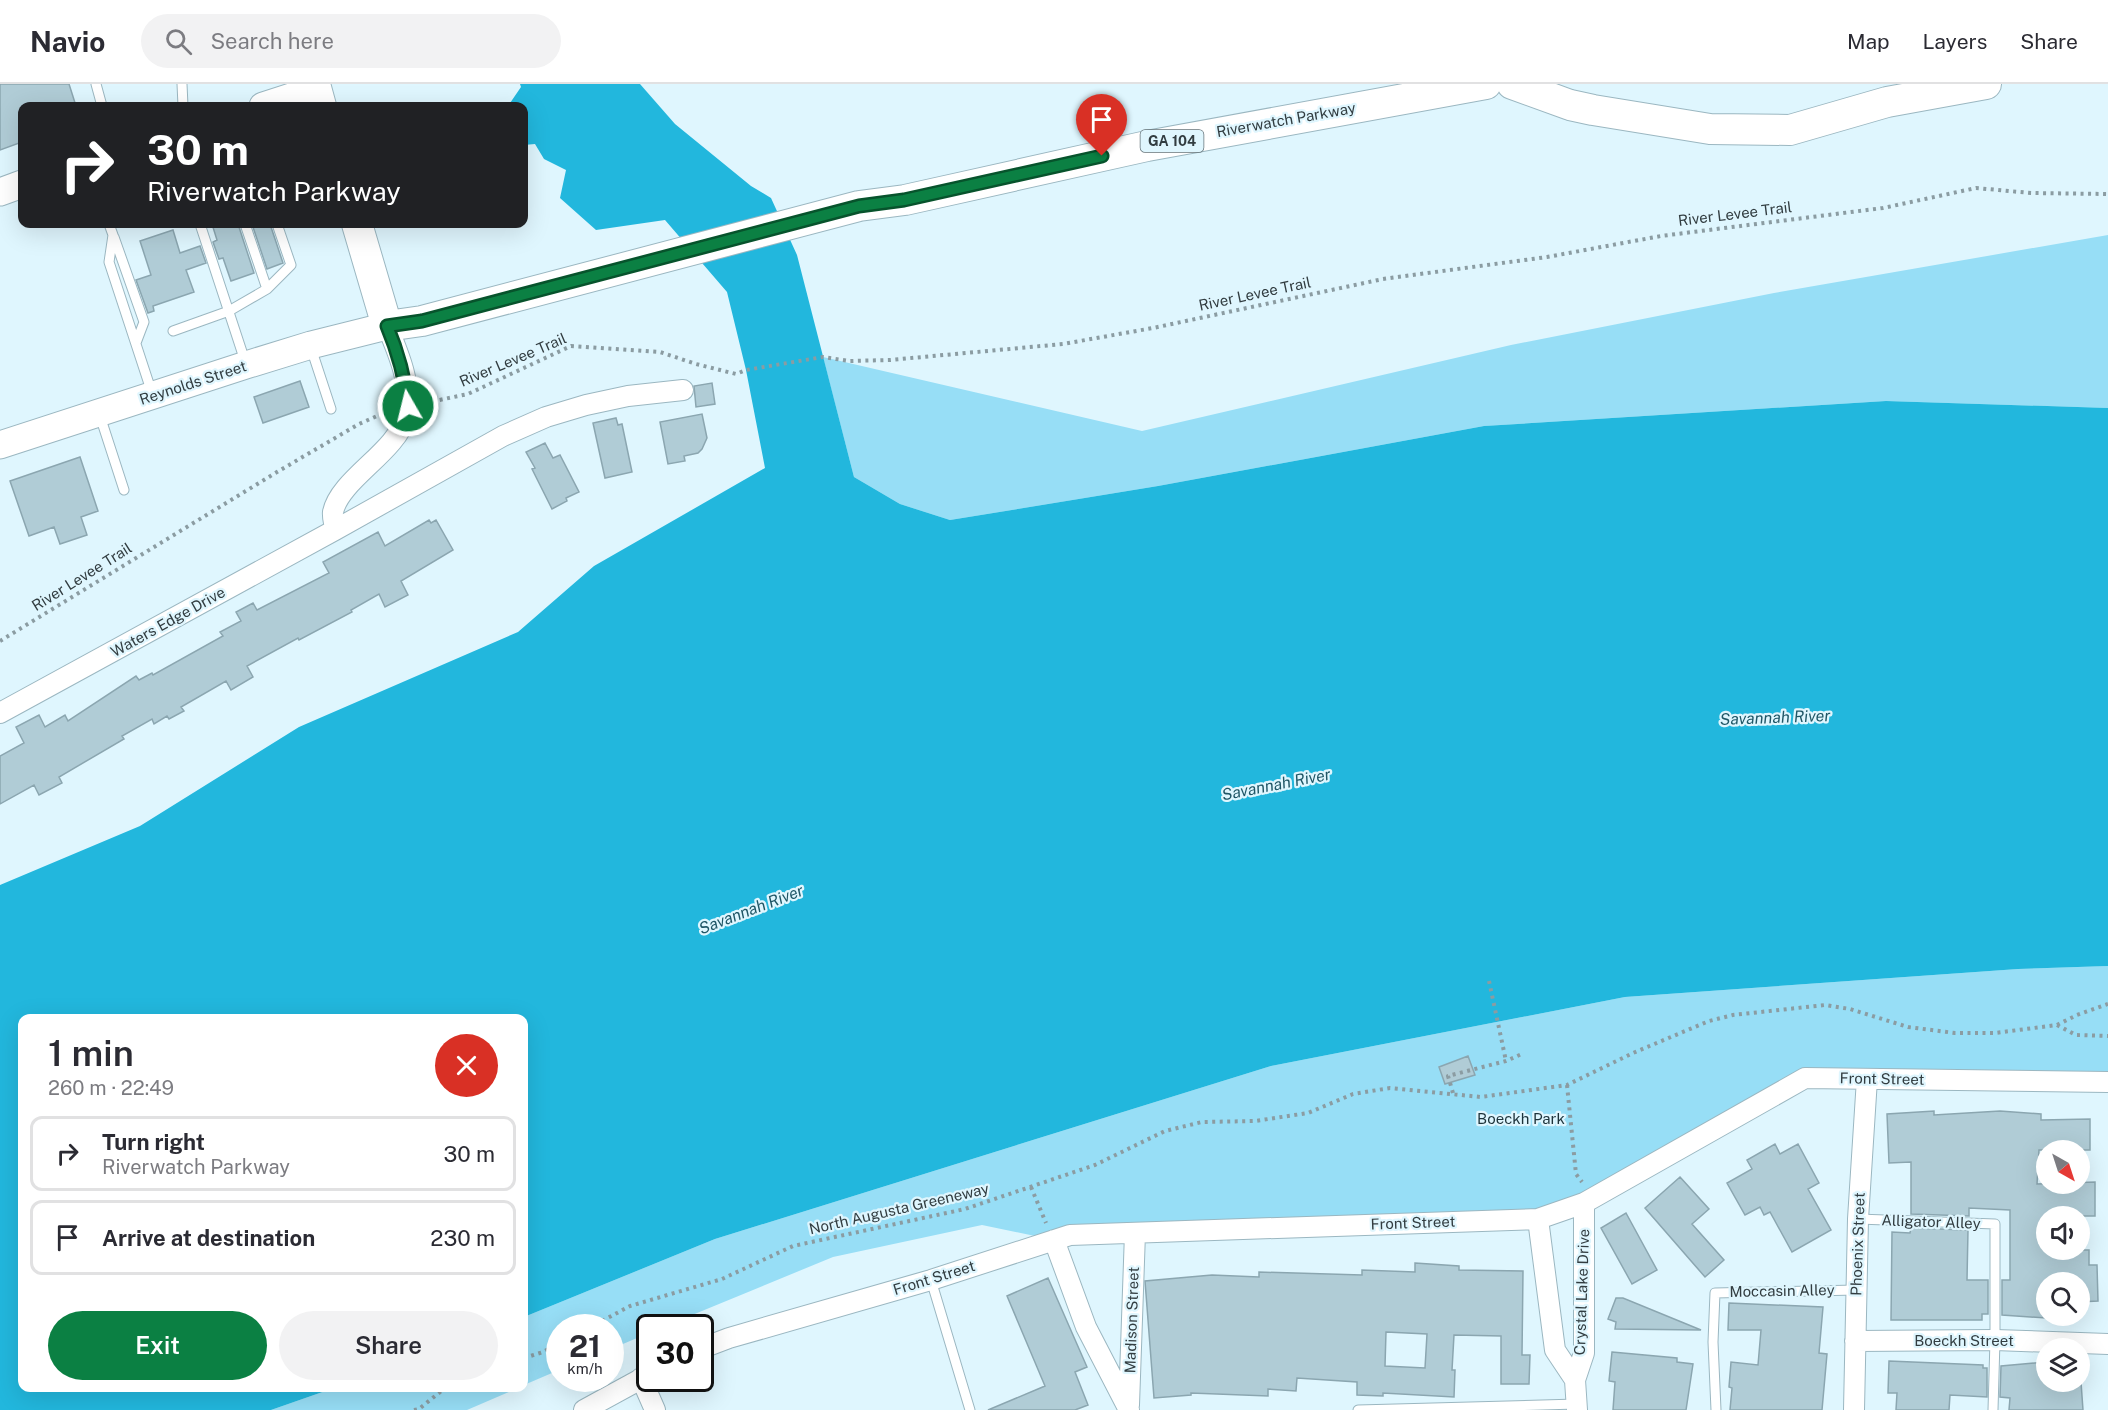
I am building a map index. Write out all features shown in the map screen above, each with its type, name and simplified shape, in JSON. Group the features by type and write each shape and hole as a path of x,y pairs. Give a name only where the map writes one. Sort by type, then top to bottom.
{"main road":[{"name":"Riverwatch Parkway","path":"387,326 422,321 859,206 904,200 1147,146 1486,84"},
{"path":"1512,84 1570,105 1710,129 1790,130 1887,102 1986,84"},
{"path":"279,102 322,91"},
{"path":"0,192 18,185"},
{"path":"358,228 387,326"},
{"name":"Reynolds Street","path":"0,445 311,345 387,326"}],"street":[{"path":"335,530 333,513 338,500 392,442 406,417 408,406 406,385 397,350 387,326"},
{"name":"Waters Edge Drive","path":"0,713 503,436 546,417 586,405 628,396 683,390"},
{"name":"Front Street","path":"714,1344 931,1280 1070,1235 1538,1219 1584,1203 1805,1078 2108,1082"},
{"name":"Phoenix Street","path":"1854,1410 1858,1219 1867,1079"},
{"name":"Crystal Lake Drive","path":"1577,1407 1575,1380 1584,1353 1584,1203"},
{"name":"Crystal Lake Drive","path":"1538,1219 1554,1350 1575,1380"},
{"name":"Madison Street","path":"1129,1409 1135,1233"},
{"name":"Madison Street","path":"1054,1240 1086,1328 1129,1409"},
{"name":"Boeckh Street","path":"1856,1341 1995,1340 2108,1344"},
{"path":"584,1410 636,1381"},
{"path":"650,1392 655,1410"}],"lane":[{"path":"96,84 101,102"},
{"path":"182,84 183,102"},
{"path":"110,228 144,322 136,343"},
{"path":"201,228 246,365"},
{"path":"246,228 267,289"},
{"path":"173,331 229,311 267,289 291,265 278,228"},
{"path":"113,235 109,262 153,396"},
{"path":"311,345 331,409"},
{"path":"99,413 124,490"},
{"name":"Alligator Alley","path":"1858,1219 1995,1224 1995,1340"},
{"path":"931,1280 970,1410"},
{"name":"Moccasin Alley","path":"1716,1410 1713,1342 1715,1293 1857,1290"},
{"path":"1993,1410 1995,1340"},
{"path":"1358,1410 1577,1407"}],"path":[{"name":"River Levee Trail","path":"419,404 468,394 571,346 660,352 736,374 746,370 823,357 849,361 890,360 1063,344 1153,328 1383,279 1547,257 1661,236 1883,208 1976,188 2031,193 2108,194"},
{"name":"River Levee Trail","path":"0,641 277,472 359,424 395,408"},
{"path":"1489,981 1506,1061"},
{"name":"North Augusta Greeneway","path":"615,1314 630,1306 722,1279 793,1246 965,1209 1095,1165 1165,1131 1202,1122 1255,1121 1308,1113 1353,1094 1390,1088 1481,1097 1567,1085 1633,1053 1709,1021 1733,1015 1825,1005 1850,1009 1908,1027 1955,1033 1995,1032 2057,1025 2108,1004"},
{"name":"North Augusta Greeneway","path":"2057,1025 2076,1035 2108,1036"},
{"path":"1453,1093 1448,1076 1506,1061 1524,1053"},
{"path":"1567,1085 1576,1174 1582,1182 1584,1203"},
{"path":"1031,1187 1054,1240"},
{"path":"528,1357 546,1350"},
{"path":"414,1410 419,1409 440,1392"}],"green space":[{"path":"2108,235 2108,408 1886,401 1484,426 1158,486 950,520 900,504 854,477 823,357 1142,431 1511,345 1774,293"},
{"name":"Boeckh Park","path":"2108,966 2108,1082 1805,1078 1558,1213 1054,1240 982,1225 833,1257 695,1314 636,1314 636,1338 624,1344 624,1314 546,1314 546,1376 528,1383 528,1315 715,1239 1271,1066 1625,997 2018,969"},
{"path":"323,1392 509,1392 467,1410 271,1410"}],"water":[{"name":"Savannah River","path":"520,84 640,84 675,124 751,186 771,198 797,255 854,477 900,504 950,520 1158,486 1484,426 1886,401 2108,408 2108,966 2018,969 1625,997 1271,1066 715,1239 528,1315 528,1014 18,1014 18,1392 323,1392 271,1410 0,1410 0,885 140,826 299,727 518,632 594,566 765,468 746,370 727,292 665,220 596,230 560,198 566,170 544,159 535,144 528,145 528,102 511,102 521,87"}],"building":[{"path":"0,84 69,84 75,102 18,102 18,143 0,150"},
{"path":"213,228 239,228 254,273 231,281 223,258 219,259 213,242 217,240"},
{"path":"253,228 271,228 283,263 267,269"},
{"path":"173,230 180,253 200,246 206,263 186,270 194,292 153,306 154,311 148,313 136,280 151,275 140,241"},
{"path":"300,381 309,407 263,423 254,397"},
{"path":"712,383 715,404 696,407 694,386"},
{"path":"702,414 707,438 702,449 698,453 684,456 685,461 668,464 660,422"},
{"path":"616,418 618,425 622,424 632,472 605,478 593,423"},
{"path":"545,443 553,458 560,455 579,492 566,498 567,501 552,509 526,452"},
{"path":"80,457 98,511 81,517 87,535 60,544 54,527 29,536 10,481"},
{"path":"429,520 431,523 436,520 453,550 401,581 408,595 385,607 379,594 351,610 352,612 247,666 253,677 231,690 226,681 181,707 184,711 169,719 167,716 154,724 152,719 122,736 124,739 59,777 62,783 39,795 34,785 0,804 0,756 24,743 16,727 39,715 45,727 65,715 68,721 136,676 139,680 152,673 153,675 223,636 220,632 241,621 236,612 253,603 257,610 329,573 323,562 378,532 385,546"},
{"path":"1468,1056 1475,1075 1445,1084 1439,1067"},
{"path":"1934,1111 1934,1115 2000,1111 2041,1114 2041,1120 2090,1119 2090,1140 2036,1140 2036,1194 2090,1194 2090,1182 2095,1182 2095,1216 2090,1216 2090,1206 2036,1206 2036,1260 2089,1260 2089,1265 2097,1265 2098,1301 2090,1301 2090,1272 2036,1272 2036,1317 2002,1315 2002,1280 2010,1280 2010,1210 1969,1208 1969,1216 1911,1214 1911,1162 1889,1163 1887,1114"},
{"path":"1775,1144 1780,1154 1798,1144 1819,1183 1808,1189 1831,1230 1792,1252 1770,1212 1764,1215 1760,1207 1745,1215 1727,1183 1752,1169 1747,1160"},
{"path":"1680,1177 1709,1209 1692,1224 1724,1260 1705,1277 1645,1208"},
{"path":"1626,1213 1657,1270 1632,1284 1601,1228"},
{"path":"1911,1228 1968,1230 1967,1280 1988,1280 1988,1314 1982,1314 1982,1320 1891,1320 1892,1232 1910,1233"},
{"path":"1415,1263 1459,1266 1459,1270 1523,1271 1522,1355 1530,1355 1529,1384 1501,1384 1501,1336 1454,1335 1452,1370 1455,1370 1454,1397 1383,1393 1383,1396 1357,1395 1357,1382 1297,1378 1296,1391 1268,1389 1268,1396 1191,1393 1191,1395 1154,1398 1145,1281 1212,1275 1259,1277 1259,1272 1362,1275 1362,1270 1415,1272","holes":["1386,1332 1427,1334 1425,1368 1385,1366"]},
{"path":"1048,1278 1087,1367 1075,1372 1088,1405 1075,1410 988,1410 1045,1386 1007,1296"},
{"path":"1616,1298 1623,1298 1701,1330 1615,1329 1616,1322 1608,1319"},
{"path":"1729,1303 1823,1307 1819,1353 1827,1354 1822,1410 1730,1410 1731,1362 1758,1365 1761,1330 1728,1330"},
{"path":"1612,1352 1677,1358 1677,1362 1693,1364 1686,1410 1613,1410 1615,1382 1609,1381"},
{"path":"1889,1361 1983,1365 1983,1368 1987,1368 1987,1397 1950,1395 1949,1410 1896,1410 1897,1393 1888,1393"},
{"path":"2036,1363 2036,1392 2082,1392 2083,1410 2009,1410 2010,1398 2000,1397 2001,1366"}],"route":[{"path":"408,406 406,385 397,350 387,326 422,321 859,206 904,200 1102,156"}]}
